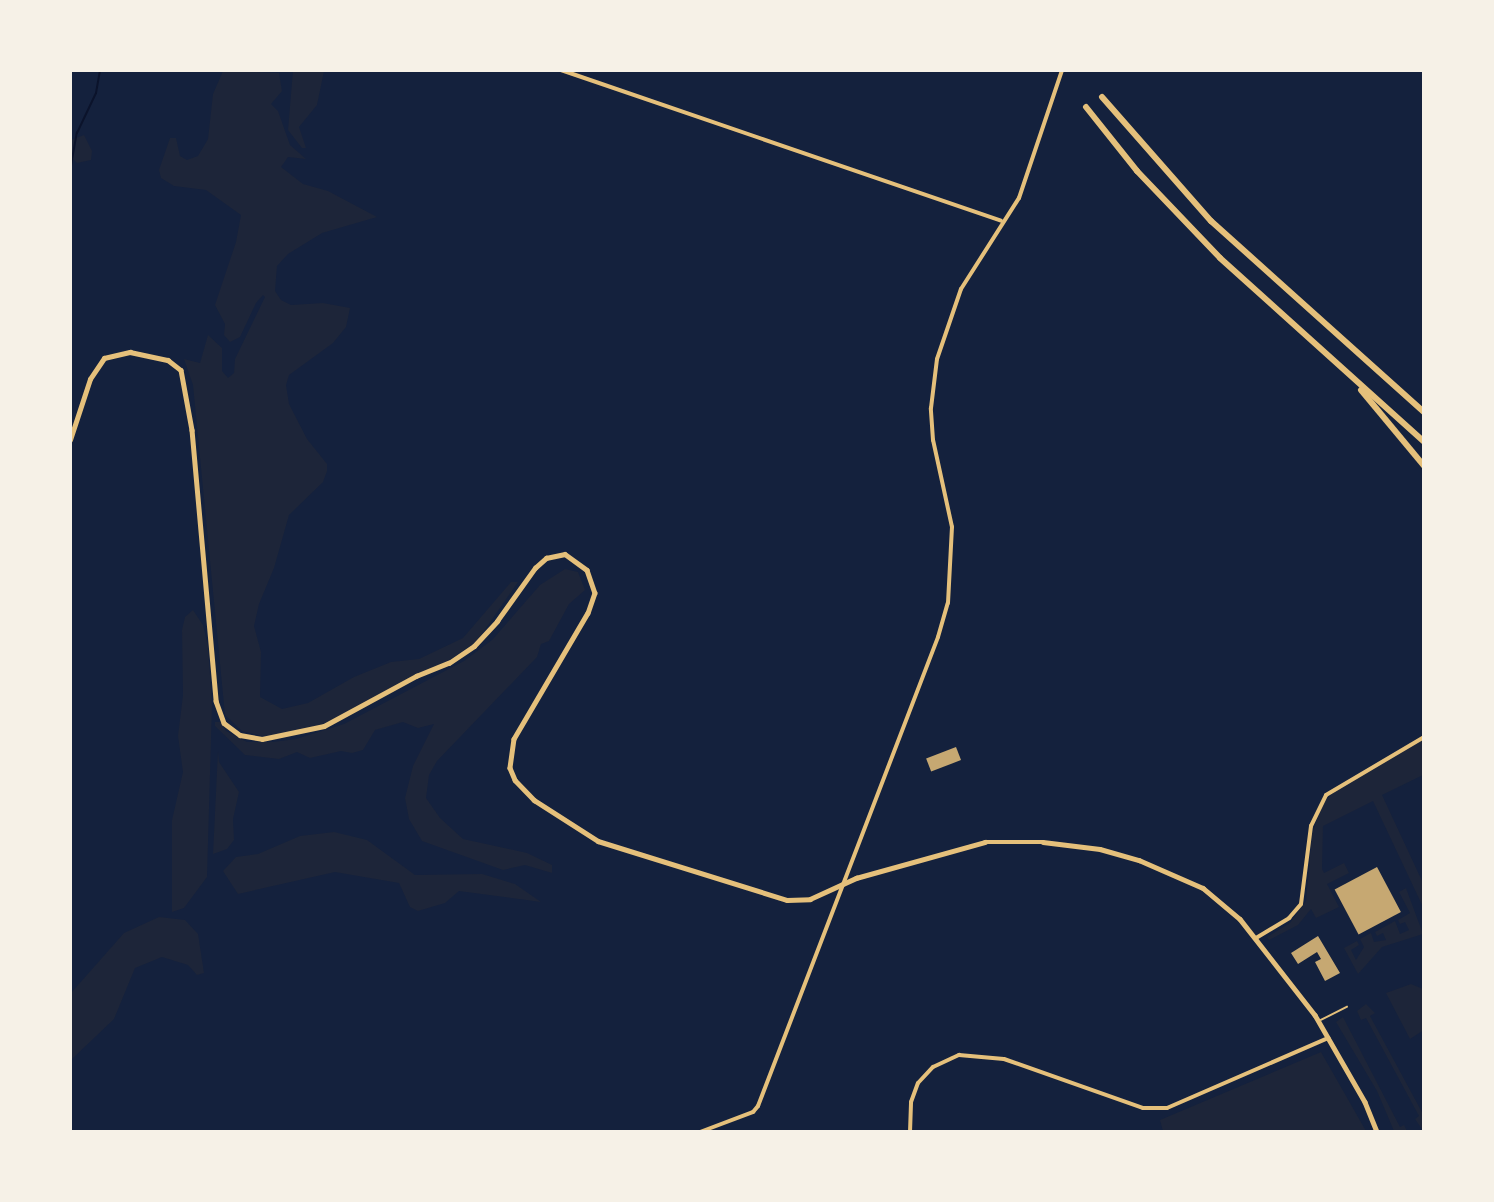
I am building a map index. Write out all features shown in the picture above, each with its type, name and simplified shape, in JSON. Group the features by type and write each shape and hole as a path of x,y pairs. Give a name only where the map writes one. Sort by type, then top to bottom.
{"highway":[{"path":"1102,97 1211,221 1424,412"},
{"path":"1086,107 1137,171 1220,258 1424,442"},
{"path":"1343,370 1424,466"}],"street":[{"path":"561,70 1001,221"},
{"path":"700,1131 753,1112 758,1106 824,941 841,884 948,603 952,527 933,440 933,382 942,339 956,300 1001,221 1019,198 1062,70"},
{"path":"70,440 90,379 108,356 130,352 164,358 182,372 192,430 216,701 224,723 240,735 262,739 324,726 416,676 449,663 474,646 497,621 535,567 546,558 565,554 587,570 595,593 593,603 514,739 510,768 523,790 598,841 772,898 801,901 841,884 985,842 1043,842 1100,849 1139,860 1203,888 1224,902 1256,938 1319,1021 1377,1131"},
{"path":"1256,938 1284,922 1301,904 1311,826 1326,795 1424,737"},
{"path":"910,1131 910,1102 918,1083 933,1067 958,1055 1004,1059 1134,1105 1167,1108 1329,1038"}],"lane":[{"path":"1319,1021 1347,1007"}],"shaded area":[{"path":"293,70 324,71 317,105 299,127 306,148 302,148 288,130"},
{"path":"223,71 279,73 282,91 271,104 278,111 290,145 306,159 288,157 281,167 303,184 328,191 377,217 322,233 288,254 277,266 275,291 281,300 291,305 323,303 350,308 346,327 333,343 289,375 286,385 289,404 307,439 327,464 327,471 323,482 289,515 274,568 259,604 254,626 261,652 260,697 282,709 308,703 354,677 391,662 419,659 463,638 511,582 518,582 477,641 451,659 345,715 297,734 262,736 242,731 225,715 193,385 184,359 200,363 208,335 222,348 222,371 228,378 234,373 235,359 265,297 263,295 256,303 240,337 230,342 224,335 225,324 215,305 236,242 241,215 206,190 174,186 161,178 159,170 170,138 176,138 180,156 187,160 198,156 208,139 213,94"},
{"path":"84,135 92,151 91,160 77,163 71,157 71,140"},
{"path":"565,569 578,572 585,590 569,604 549,641 541,644 537,657 437,761 429,775 426,798 440,818 463,839 527,853 552,865 552,873 525,865 503,870 422,841 409,819 405,798 413,766 434,724 418,728 403,722 375,730 363,750 352,753 341,751 310,758 297,752 279,759 245,755 215,726 215,722 221,722 226,731 247,742 273,742 296,739 344,724 464,661 492,640 540,585"},
{"path":"193,610 203,625 208,646 212,705 207,877 184,908 172,912 172,820 183,772 178,736 183,695 182,630 185,617"},
{"path":"1423,740 1423,775 1382,795 1423,883 1423,907 1373,801 1323,826 1322,869 1324,873 1344,863 1349,873 1327,884 1339,907 1316,918 1311,909 1298,925 1269,940 1267,937 1290,923 1306,901 1312,834 1323,803 1337,789"},
{"path":"218,751 219,762 239,792 233,819 234,840 227,849 213,854"},
{"path":"334,832 367,840 415,875 482,874 515,884 541,902 459,891 445,903 418,911 410,907 399,883 335,872 238,894 223,871 236,857 258,854 300,836"},
{"path":"1406,888 1423,934 1382,947 1358,974 1344,948 1357,941 1359,945 1351,950 1356,960 1364,947 1360,939 1371,933 1374,942 1386,940 1383,933 1377,936 1375,932 1395,921 1400,934 1409,930 1405,922 1400,924 1398,920 1410,913 1399,892"},
{"path":"159,917 185,920 198,934 204,973 197,975 188,965 162,957 135,968 114,1019 71,1060 71,993 124,933"},
{"path":"1411,984 1423,989 1424,1030 1410,1039 1386,993"},
{"path":"1366,1004 1375,1013 1370,1016 1423,1114 1422,1129 1415,1119 1419,1116 1366,1018 1361,1020 1357,1011"},
{"path":"1343,1017 1400,1127 1404,1125 1407,1131 1394,1131 1377,1091 1336,1022"},
{"path":"1321,1052 1366,1131 1163,1131 1160,1120"}],"building":[{"path":"956,747 961,760 931,772 926,758"},
{"path":"1377,867 1401,912 1359,935 1335,890"},
{"path":"1318,936 1340,973 1325,981 1315,962 1321,959 1317,952 1298,964 1291,953"}],"waterway":[{"path":"70,171 77,133 96,93 100,70"}]}
